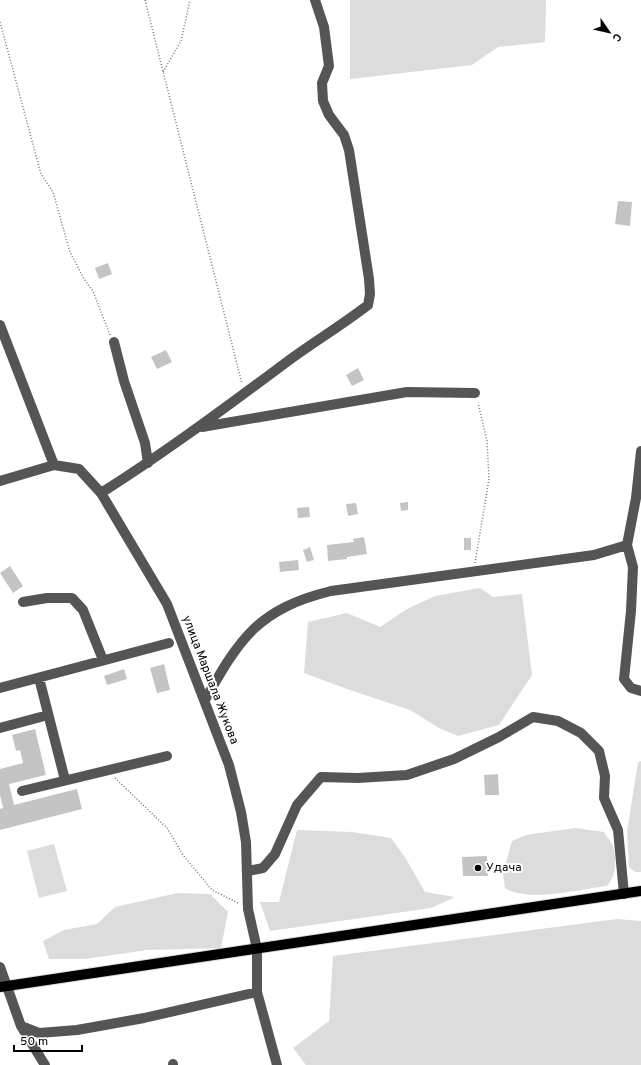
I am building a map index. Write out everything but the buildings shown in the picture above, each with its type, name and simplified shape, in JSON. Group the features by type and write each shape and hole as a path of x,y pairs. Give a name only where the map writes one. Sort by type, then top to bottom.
{"main road":[{"path":"3,986 641,891"}],"street":[{"path":"101,493 201,427 244,393 368,305 370,294 349,150 344,135 328,115 322,95 322,83 329,66 324,27 314,0"},
{"path":"0,325 54,465 0,481"},
{"path":"114,342 124,381 145,443 148,463"},
{"path":"201,427 407,392 475,393"},
{"path":"641,451 636,498 627,545 633,567 631,611 624,679 631,688 641,691"},
{"name":"улица Маршала Жукова","path":"54,465 79,469 101,493 167,604 205,700 229,765 242,812 248,871 248,909 257,949 257,992 277,1065"},
{"path":"205,700 233,653 252,629 272,613 308,596 330,591 473,572 525,563 594,555 627,545"},
{"path":"23,602 47,598 72,598 83,610 103,660"},
{"path":"0,688 169,643"},
{"path":"39,678 65,780"},
{"path":"0,728 48,715"},
{"path":"248,871 263,868 275,854 297,805 321,777 358,778 407,775 454,759 499,737 533,718 558,721 581,733 599,751 605,776 604,798 618,830 624,894"},
{"path":"22,791 167,756"},
{"path":"0,967 3,986 20,1026 45,1065"},
{"path":"20,1026 39,1033 77,1030 144,1018 257,992"}],"path":[{"path":"145,0 244,393"},
{"path":"163,73 181,42 190,0"},
{"path":"0,22 40,174 54,192 70,252 84,279 93,291 114,342"},
{"path":"473,572 489,479 487,441 475,393"},
{"path":"106,770 167,828 183,855 212,890 248,909"}],"shaded area":[{"path":"350,0 546,0 545,42 498,47 472,65 350,79"},
{"path":"480,588 493,597 522,594 532,675 499,725 458,736 439,728 410,710 304,673 308,622 347,613 380,627 407,609 435,596"},
{"path":"641,761 641,872 635,872 629,867 627,832 638,762"},
{"path":"575,828 604,832 612,844 615,856 615,867 610,882 607,886 540,895 514,892 505,888 503,874 512,841 526,835"},
{"path":"297,830 352,832 391,838 406,859 425,892 455,897 431,908 270,931 260,902 279,902"},
{"path":"54,844 67,891 39,898 27,851"},
{"path":"178,893 210,894 228,912 221,948 147,950 85,959 49,959 43,941 64,930 97,924 115,907"},
{"path":"617,919 641,921 641,1065 306,1065 293,1048 329,1021 333,956"}],"place":[{"name":"Удача","path":"478,868"}]}
